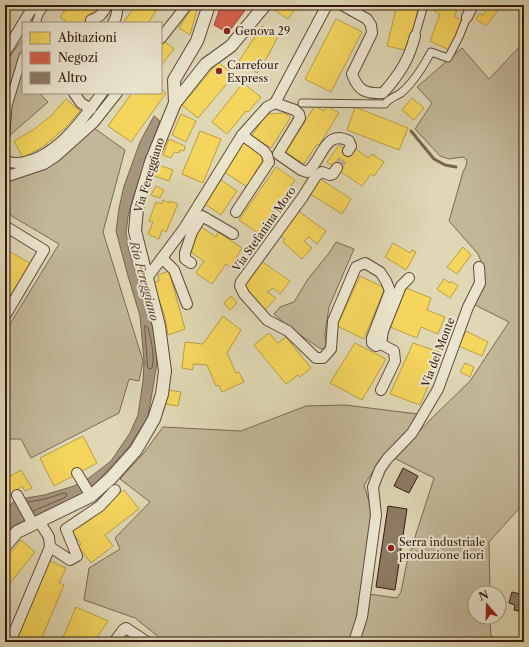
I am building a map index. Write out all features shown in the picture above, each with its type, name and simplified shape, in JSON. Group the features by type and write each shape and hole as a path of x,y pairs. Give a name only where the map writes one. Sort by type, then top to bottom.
{"street":[{"path":"91,20 97,18 104,11 107,5"},
{"path":"113,22 118,5"},
{"path":"162,37 187,5"},
{"name":"Via Fereggiano","path":"5,546 17,532 90,494 111,478 136,450 154,419 162,394 165,372 159,326 135,231 137,209 151,162 175,102 174,80 197,41 209,5"},
{"path":"175,102 206,64 231,46 265,5"},
{"name":"Via Stefanina Moro","path":"191,263 185,259 189,229 242,135 267,107 275,103 327,5"},
{"path":"342,5 367,19 371,25 372,33 352,74 355,83 360,88 371,94 383,93 394,81 408,59 424,5"},
{"path":"302,103 385,104 388,100 401,93 415,79 431,52 448,58 473,5"},
{"path":"23,22 30,10 42,7 36,22"},
{"path":"5,53 22,24"},
{"path":"5,145 8,106 22,59"},
{"path":"183,65 187,70 194,73 199,72"},
{"path":"75,94 81,103 91,109"},
{"path":"5,161 17,163 30,160 56,146 81,122 101,94"},
{"path":"5,177 44,164 56,156 94,122 116,94"},
{"path":"275,103 295,110 299,114 300,118 278,154 301,170 307,172 312,169 328,142 336,138 343,138 349,141 351,146 348,151"},
{"path":"236,212 269,162 264,151 242,135"},
{"name":"Via Stefanina Moro","path":"337,168 330,175 322,172 316,176 302,198 241,282 240,286 244,294 266,320 288,331 316,358 322,358 331,350 333,321 356,267 366,263 380,272 386,281 390,292 372,338 372,343 376,346 381,344 394,351 395,361 380,390"},
{"name":"Via Stefanina Moro","path":"147,278 162,258 202,216 233,234"},
{"path":"5,226 44,250 5,316"},
{"path":"162,258 174,270 187,304"},
{"name":"Via del Monte","path":"354,642 362,617 376,515 372,487 380,469 387,459 412,433 438,389 468,307 480,283 480,266"},
{"path":"381,344 383,331 401,286 409,278"},
{"path":"79,476 90,494"},
{"path":"50,547 70,560 77,556 66,529 100,506 115,490"},
{"path":"10,642 50,547 49,538 34,522 18,497"},
{"path":"114,642 126,628 147,642"}],"shaded area":[{"path":"22,40 22,94 40,94 48,102 9,136 5,137 5,62"},
{"path":"524,42 524,503 489,542 490,585 467,585 467,625 490,625 491,636 507,642 358,642 369,594 397,598 401,592 407,562 434,478 394,458 470,381 509,322 473,304 482,264 478,254 449,221 467,160 463,157 449,159 440,156 415,129 432,103 417,87 462,48 489,79"},
{"path":"94,128 125,150 103,232 143,361 139,381 129,379 119,413 31,458 21,439 7,439 5,442 5,332 59,244 5,212 5,179"},
{"path":"336,242 354,249 329,307 325,334 326,345 325,348 321,349 291,329 274,314 280,307 294,302 308,279"},
{"path":"345,405 418,414 409,432 376,467 364,485 373,515 353,637 350,642 165,642 135,618 84,600 89,568 120,549 115,538 150,502 120,479 143,454 163,427 241,431 306,406"}],"water":[{"name":"Rio Fereggiano","path":"154,116 160,121 133,198 126,233 129,251 152,325 157,347 157,363 148,417 129,447 94,485 80,495 13,526 5,535 5,510 15,500 44,495 74,486 89,478 111,461 130,433 138,415 143,381 144,361 140,316 116,231 124,186 140,142"}],"building: Abitazioni":[{"path":"69,5 102,5 95,13 93,11 84,22 67,22 60,17"},
{"path":"136,5 160,5 149,22 124,22"},
{"path":"193,5 198,6 190,35 179,28"},
{"path":"276,5 297,5 288,19 273,9"},
{"path":"397,5 419,5 408,51 387,46"},
{"path":"436,5 459,5 454,17 462,20 449,50 430,41 440,14 433,10"},
{"path":"491,5 498,5 500,7 486,26 476,19 479,14 483,15"},
{"path":"336,19 362,32 331,92 305,79"},
{"path":"262,26 278,36 257,73 239,61"},
{"path":"165,42 174,49 162,64 162,45"},
{"path":"218,62 234,75 198,118 182,105"},
{"path":"243,83 261,97 248,112 246,111 227,134 212,122"},
{"path":"162,90 166,93 131,142 108,126 131,94 162,94"},
{"path":"412,98 424,108 414,120 402,110"},
{"path":"66,99 80,111 66,127 44,146 23,158 14,141 33,130 51,116"},
{"path":"315,106 324,111 328,106 339,113 319,145 317,144 304,164 284,151"},
{"path":"355,107 408,128 399,150 347,130"},
{"path":"284,113 291,117 271,148 252,136 266,114"},
{"path":"181,114 196,121 186,142 172,135"},
{"path":"200,131 221,139 203,183 182,174"},
{"path":"169,139 185,146 184,151 180,150 179,153 174,152 171,158 163,155"},
{"path":"242,142 266,158 247,187 223,171"},
{"path":"339,145 352,154 356,149 368,158 372,154 384,162 374,176 371,174 362,186 327,162"},
{"path":"159,165 173,170 169,181 154,176"},
{"path":"276,167 295,180 258,233 239,220"},
{"path":"319,178 351,199 342,214 309,193"},
{"path":"221,180 237,191 221,215 205,204"},
{"path":"156,186 164,190 160,198 151,195"},
{"path":"163,200 169,203 170,201 178,204 166,232 162,230 159,239 148,234 153,222 149,221 156,202 162,204"},
{"path":"297,210 326,231 317,244 309,237 304,241 312,248 302,259 283,242 285,239 280,236"},
{"path":"200,226 216,237 218,232 242,248 230,267 226,264 212,284 196,273 204,261 188,250 192,239"},
{"path":"393,243 410,253 412,250 416,252 406,270 385,257"},
{"path":"463,247 471,255 457,274 447,267"},
{"path":"7,250 31,264 11,298 5,295 5,254"},
{"path":"261,261 290,281 280,294 273,288 267,292 276,298 265,310 247,292 249,290 243,286"},
{"path":"169,271 185,329 168,335 165,317 153,283 159,281 158,275"},
{"path":"360,276 385,288 364,339 337,326"},
{"path":"444,279 450,283 451,281 458,286 450,298 437,289"},
{"path":"406,288 431,298 427,310 445,317 438,334 421,327 417,338 390,327"},
{"path":"231,296 237,303 230,310 224,303"},
{"path":"223,316 241,330 227,353 236,373 239,372 244,382 222,392 219,385 216,386 207,365 193,364 193,370 182,368 185,342 203,344"},
{"path":"466,331 488,342 482,356 459,346"},
{"path":"269,333 278,343 286,337 311,368 300,377 298,375 286,384 254,345"},
{"path":"355,343 386,359 362,400 330,383"},
{"path":"413,343 442,353 420,405 390,394"},
{"path":"465,363 474,367 470,377 460,372"},
{"path":"168,390 181,392 178,406 165,404"},
{"path":"83,436 97,463 54,486 40,458"},
{"path":"21,470 32,488 25,491 22,486 5,499 5,489 7,487 5,485 5,479"},
{"path":"124,490 139,509 105,535 113,546 91,563 78,546 81,544 71,531"},
{"path":"21,540 35,552 7,587 5,585 5,560"},
{"path":"50,561 66,568 59,583 64,585 40,642 14,642"},
{"path":"76,607 108,621 94,642 61,642"},
{"path":"129,634 140,642 124,642"}],"building: Negozi":[{"path":"221,5 249,5 228,33 214,25"}],"building: Altro":[{"path":"403,468 418,476 409,493 394,486"},
{"name":"Serra industriale produzione fiori","path":"388,506 407,509 395,590 376,587"},
{"path":"512,592 524,595 524,612 514,610 515,605 509,603"}],"waterway":[{"path":"411,131 434,159 445,165 456,167"}],"tunnel":[{"path":"337,168 348,151"}],"place":[{"name":"Genova 29","path":"227,31"},
{"name":"Carrefour Express","path":"219,71"},
{"name":"Serra industriale produzione fiori","path":"391,548"}]}
